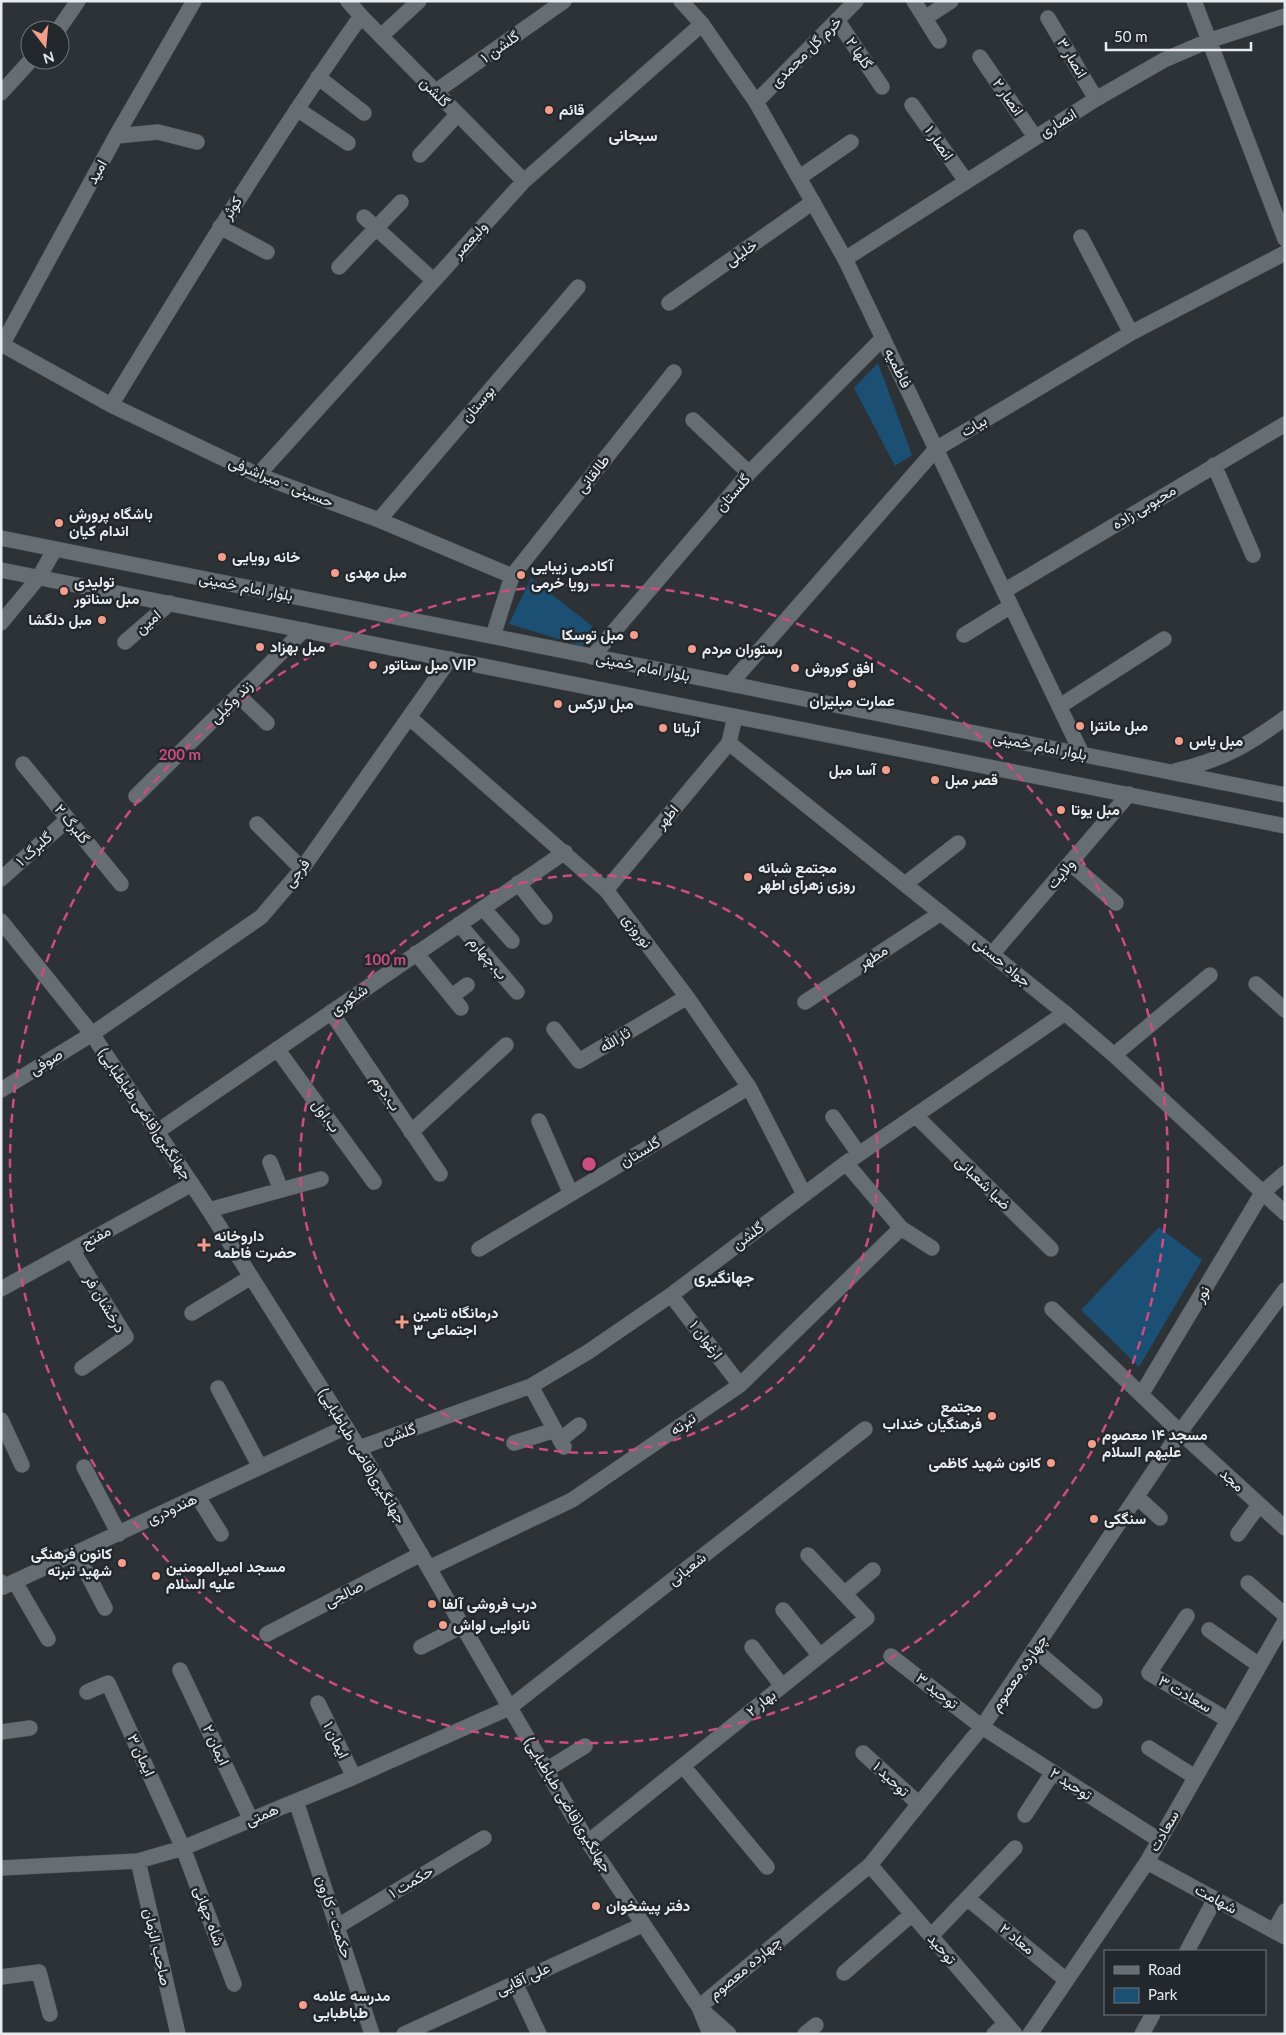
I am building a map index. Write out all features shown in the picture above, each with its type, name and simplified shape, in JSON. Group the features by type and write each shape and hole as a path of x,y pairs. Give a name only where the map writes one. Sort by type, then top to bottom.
{"street":[{"path":"65,20 78,1"},
{"name":"امید","path":"2,344 116,136 194,1"},
{"name":"گلشن","path":"348,1 457,115 524,180"},
{"path":"381,36 419,1"},
{"name":"گلشن ۱","path":"435,92 564,1"},
{"name":"فاطمیه","path":"681,1 702,24 756,102 845,259 1082,754"},
{"name":"خرم گل محمدی","path":"756,102 856,1"},
{"path":"914,1 940,41"},
{"path":"925,18 951,1"},
{"path":"1194,1 1285,239"},
{"name":"کوثر","path":"111,405 220,227 318,77 361,16"},
{"name":"انصاری","path":"845,259 1035,137 1164,60 1208,41 1285,16"},
{"name":"انصار ۳","path":"1048,18 1096,99"},
{"name":"گلها ۲","path":"837,20 882,87"},
{"name":"ولیعصر","path":"258,475 524,180 702,24"},
{"name":"انصار ۲","path":"980,57 1035,137"},
{"path":"1,92 22,70"},
{"path":"318,77 364,113"},
{"name":"انصار ۱","path":"912,105 966,181"},
{"path":"297,109 348,143"},
{"path":"420,155 457,115"},
{"path":"116,136 158,132 197,142"},
{"path":"800,177 851,142"},
{"path":"339,267 401,202"},
{"name":"خلیلی","path":"669,303 813,202"},
{"path":"364,217 433,280"},
{"path":"220,227 267,252"},
{"path":"1081,237 1131,333"},
{"name":"بیات","path":"730,684 936,449 1131,333 1285,253"},
{"name":"بوستان","path":"379,520 578,287"},
{"name":"گلستان","path":"592,656 749,473 883,338"},
{"name":"حسینی - میراشرفی","path":"2,344 111,405 258,475 379,520 512,576"},
{"name":"طالقانی","path":"512,576 674,372"},
{"path":"693,420 749,473"},
{"name":"محبوبی زاده","path":"1004,591 1285,424"},
{"path":"1214,465 1253,555"},
{"name":"بلوار امام خمینی","path":"1,538 1285,795"},
{"path":"1,623 39,577 55,549"},
{"name":"بلوار امام خمینی","path":"1,570 1285,826"},
{"path":"493,636 512,576"},
{"name":"امین","path":"125,642 170,603"},
{"path":"964,635 1010,606"},
{"name":"زند وکیلی","path":"136,796 304,630"},
{"path":"1060,706 1164,639"},
{"name":"فرجی","path":"92,1034 261,917 302,869 450,659"},
{"path":"238,695 267,723"},
{"path":"728,743 735,716"},
{"name":"نوروزی","path":"410,718 606,890 687,997 750,1087 804,1194"},
{"path":"1170,772 1210,763 1248,745 1285,718"},
{"name":"جواد حسنی","path":"728,743 1065,1013 1114,1055 1285,1213"},
{"name":"اطهر","path":"606,890 728,743"},
{"name":"گلبرگ ۲","path":"23,764 121,884"},
{"name":"ولایت","path":"993,954 1129,794"},
{"name":"گلبرگ ۱","path":"1,879 68,819"},
{"path":"257,824 302,869"},
{"path":"905,884 958,843"},
{"name":"شکوری","path":"158,1131 564,852"},
{"path":"1070,863 1116,903"},
{"path":"518,883 545,917"},
{"path":"483,908 512,941"},
{"name":"مطهر","path":"806,1002 941,913"},
{"name":"جهانگیری(قاضی طباطبایی)","path":"1,921 92,1034 209,1210 359,1448 588,1842 642,1925 699,2007"},
{"name":"ب.چهارم","path":"459,924 516,992"},
{"path":"416,953 457,1002 468,985"},
{"path":"1114,1055 1210,975"},
{"path":"1256,984 1285,1010"},
{"name":"ثارالله","path":"554,1028 579,1061 687,997"},
{"name":"ب.دوم","path":"331,1012 440,1174"},
{"name":"گلشن","path":"359,1448 531,1386 588,1352 671,1295 846,1163 1065,1013"},
{"name":"صوفی","path":"1,1090 92,1034"},
{"path":"411,1132 506,1045"},
{"name":"ب.اول","path":"277,1049 374,1182"},
{"name":"گلستان","path":"480,1249 750,1087"},
{"name":"ضیا شعبانی","path":"916,1116 1051,1249"},
{"path":"834,1117 859,1154"},
{"path":"539,1121 571,1194"},
{"path":"270,1162 282,1190"},
{"path":"846,1163 900,1228 932,1248"},
{"name":"نور","path":"1141,1396 1262,1193 1285,1173"},
{"path":"209,1210 321,1179"},
{"name":"مفتح","path":"1,1289 192,1184"},
{"name":"تبرته","path":"429,1568 572,1500 740,1385 900,1228"},
{"name":"درخشان فر","path":"72,1250 126,1337 82,1368"},
{"path":"192,1313 251,1277"},
{"name":"چهارده معصوم","path":"699,2007 870,1865 982,1727 1180,1432 1285,1290"},
{"name":"ارغوان ۱","path":"671,1295 740,1385"},
{"name":"مجد","path":"1052,1309 1141,1396 1285,1528"},
{"path":"531,1386 559,1439"},
{"path":"218,1388 260,1467"},
{"path":"1,1420 22,1466"},
{"path":"514,1443 559,1439 579,1425"},
{"name":"هندودری","path":"8,1582 77,1554 346,1427"},
{"name":"شعبانی","path":"510,1708 865,1429"},
{"path":"84,1467 119,1534"},
{"path":"1137,1496 1160,1518"},
{"path":"198,1497 221,1534"},
{"path":"1238,1534 1259,1505"},
{"path":"77,1554 105,1608"},
{"name":"صالحی","path":"267,1634 421,1554"},
{"name":"بهار ۲","path":"588,1842 867,1618 808,1555"},
{"path":"844,1594 872,1570"},
{"path":"8,1582 48,1639"},
{"path":"1248,1583 1285,1615"},
{"path":"783,1610 820,1656"},
{"name":"سعادت ۳","path":"1187,1616 1149,1674 1228,1720"},
{"name":"سعادت","path":"1030,2034 1147,1862 1285,1620"},
{"path":"421,1647 462,1626"},
{"path":"1209,1630 1259,1665"},
{"path":"752,1647 782,1686"},
{"path":"1034,1649 1095,1701"},
{"name":"توحید ۳","path":"891,1656 982,1727"},
{"name":"ایمان ۲","path":"180,1670 251,1820"},
{"name":"ایمان ۳","path":"87,1692 108,1683 183,1848"},
{"name":"ایمان ۱","path":"318,1703 354,1777"},
{"name":"همتی","path":"1,1868 138,1861 183,1848 354,1777 510,1708"},
{"name":"توحید ۲","path":"982,1727 1159,1840"},
{"path":"1,1732 30,1728"},
{"path":"546,1770 585,1746"},
{"path":"1148,1748 1195,1777"},
{"name":"توحید ۱","path":"863,1752 919,1804"},
{"path":"683,1766 767,1867"},
{"path":"1025,1815 1053,1772"},
{"name":"حکمت - کارون","path":"296,1801 372,2034"},
{"name":"حکمت ۱","path":"338,1926 484,1838"},
{"name":"شاه جهانی","path":"183,1848 234,1984"},
{"path":"931,1936 1015,1848"},
{"name":"صاحب الزمان","path":"138,1861 178,2034"},
{"name":"شهامت","path":"1147,1862 1279,1934"},
{"name":"توحید","path":"870,1865 1011,2028"},
{"name":"معاد ۲","path":"967,1898 1066,1980"},
{"path":"1188,1950 1215,1899"},
{"path":"1279,1934 1285,1911"},
{"path":"844,1973 912,1914"},
{"name":"علی آقایی","path":"404,2034 642,1925"},
{"path":"1,1977 39,1972 50,2014"},
{"path":"515,1983 539,2034"},
{"path":"699,2007 710,2034"},
{"path":"699,2007 730,2034"},
{"path":"1142,2034 1152,2015"},
{"path":"994,2034 1011,2028"}],"green space":[{"path":"878,363 912,455 895,466 854,388"},
{"path":"531,578 592,626 590,638 582,646 509,624"},
{"path":"1159,1227 1202,1260 1139,1367 1081,1310"}],"place":[{"name":"قائم","path":"549,110"},
{"name":"باشگاه پرورش اندام کیان","path":"59,523"},
{"name":"خانه رویایی","path":"222,557"},
{"name":"مبل مهدی","path":"335,573"},
{"name":"آکادمی زیبایی رویا خرمی","path":"521,575"},
{"name":"تولیدی مبل سناتور","path":"64,591"},
{"name":"مبل دلگشا","path":"102,620"},
{"name":"مبل توسکا","path":"634,635"},
{"name":"مبل بهزاد","path":"260,647"},
{"name":"رستوران مردم","path":"692,649"},
{"name":"مبل سناتور VIP","path":"373,665"},
{"name":"افق کوروش","path":"795,668"},
{"name":"عمارت مبلیران","path":"852,684"},
{"name":"مبل لارکس","path":"558,704"},
{"name":"مبل مانترا","path":"1080,726"},
{"name":"آريانا","path":"663,728"},
{"name":"مبل یاس","path":"1179,741"},
{"name":"آسا مبل","path":"886,770"},
{"name":"قصر مبل","path":"935,780"},
{"name":"مبل یوتا","path":"1061,810"},
{"name":"مجتمع شبانه روزی زهرای اطهر","path":"748,877"},
{"name":"داروخانه حضرت فاطمه","path":"204,1245"},
{"name":"درمانگاه تامین اجتماعی ۳","path":"402,1322"},
{"name":"مجتمع فرهنگیان خنداب","path":"992,1416"},
{"name":"مسجد ۱۴ معصوم علیهم السلام","path":"1092,1444"},
{"name":"کانون شهید کاظمی","path":"1051,1463"},
{"name":"سنگکی","path":"1094,1519"},
{"name":"کانون فرهنگی شهید تبرته","path":"122,1563"},
{"name":"مسجد امیرالمومنین علیه السلام","path":"156,1576"},
{"name":"درب فروشی آلفا","path":"432,1604"},
{"name":"نانوایی لواش","path":"443,1625"},
{"name":"دفتر پیشخوان","path":"596,1906"},
{"name":"مدرسه علامه طباطبایی","path":"303,2005"}],"district":[{"name":"سبحانی","path":"633,135"},
{"name":"جهانگیری","path":"724,1277"}]}
